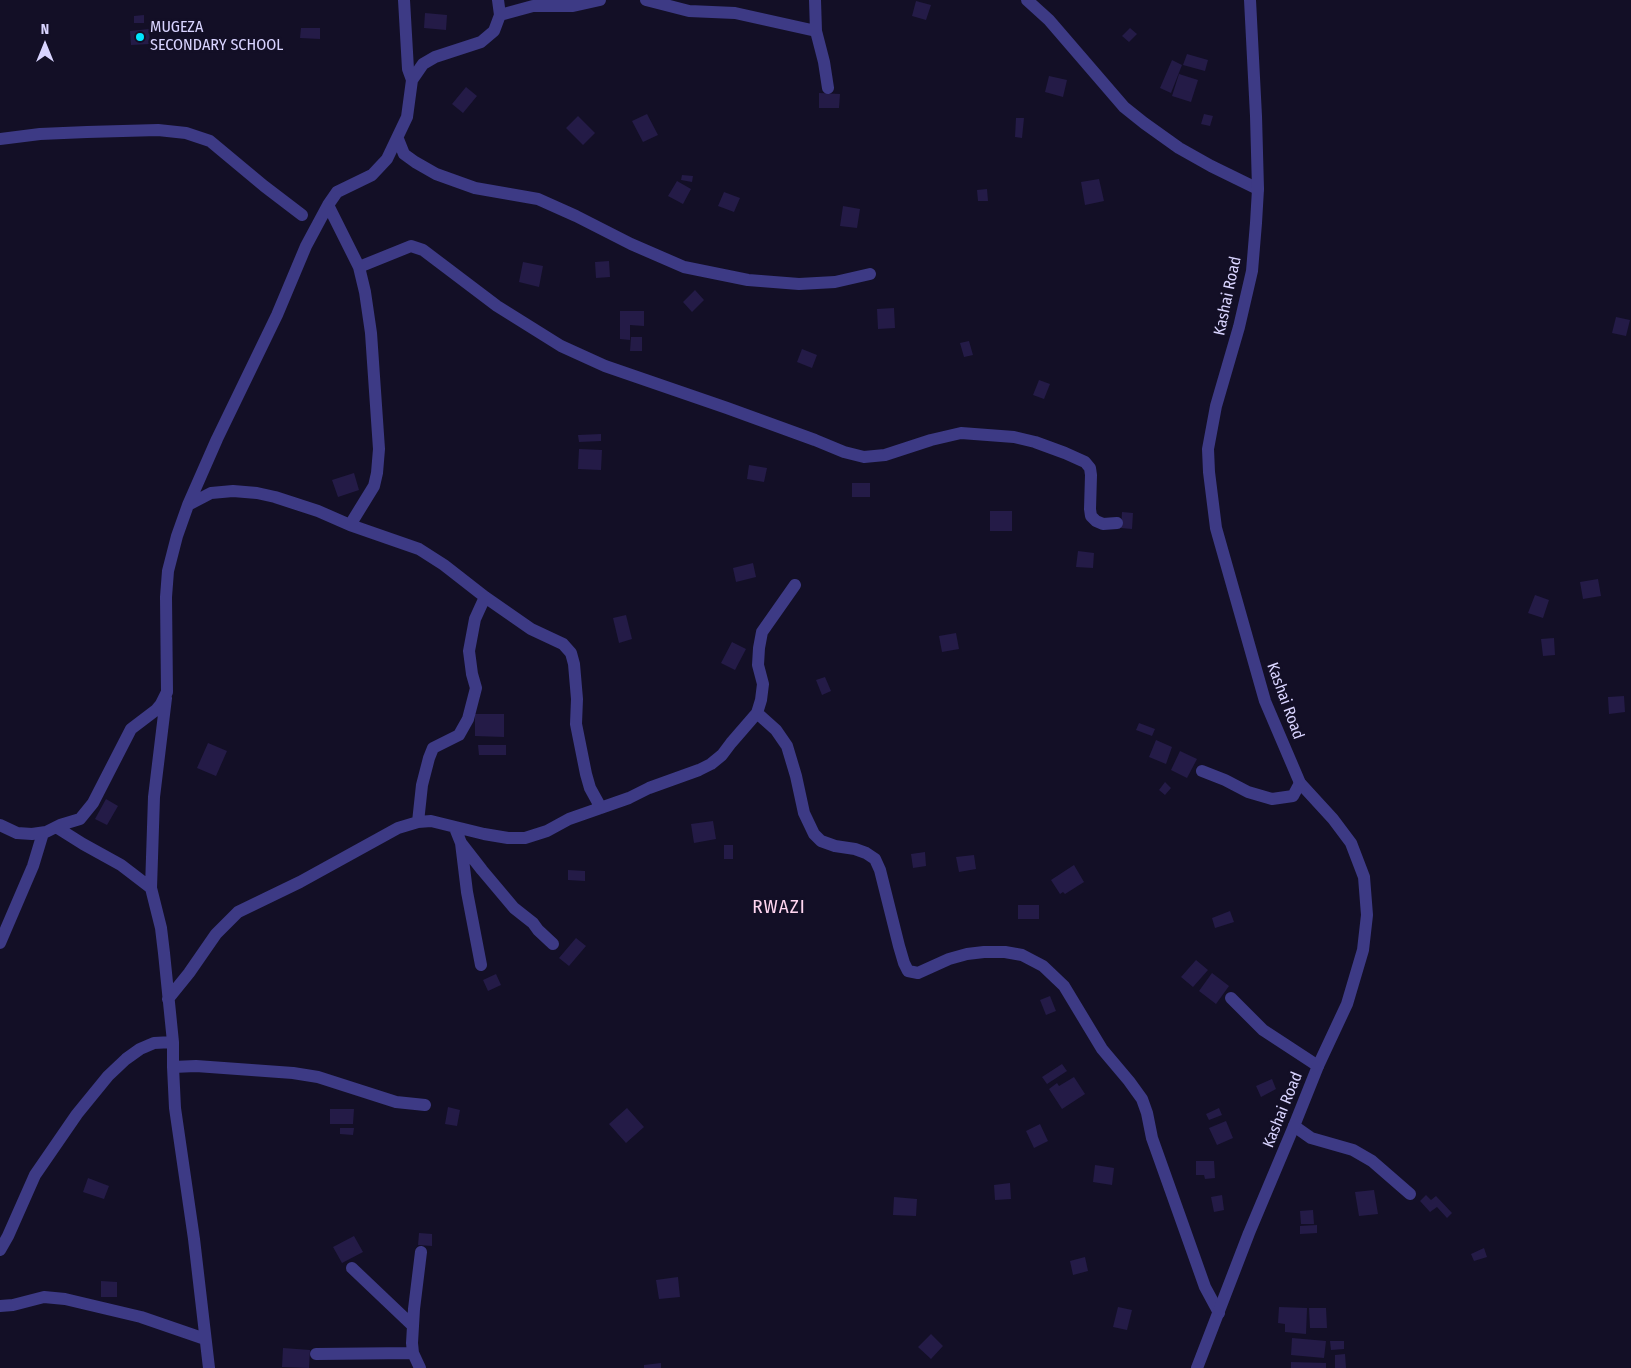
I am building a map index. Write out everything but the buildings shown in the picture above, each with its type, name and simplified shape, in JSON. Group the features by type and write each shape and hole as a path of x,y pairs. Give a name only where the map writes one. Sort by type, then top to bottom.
{"street":[{"path":"209,1368 176,1108 172,1067 173,1042 161,928 151,888 154,797 167,692 166,597 168,571 177,536 188,505 217,439 277,315 306,246 328,205 338,192 372,174 388,159 398,139 407,117 412,80 408,68 404,0"},
{"path":"412,80 423,64 434,57 480,42 494,31 500,15 498,0"},
{"path":"500,15 533,6 573,6 600,0"},
{"path":"646,0 689,11 735,13 816,31"},
{"path":"814,0 816,31 828,88"},
{"path":"1027,0 1050,20 1124,107 1179,148 1258,189"},
{"name":"Kashai Road","path":"1197,1368 1249,1233 1318,1066 1347,1004 1363,950 1367,915 1364,877 1350,843 1333,819 1300,783 1265,701 1216,528 1208,450 1216,406 1239,327 1252,271 1256,223 1258,189 1250,0"},
{"path":"0,139 40,134 158,130 186,132 210,141 302,215"},
{"path":"398,139 404,154 436,174 475,188 505,192 538,200 576,216 630,244 684,267 748,280 799,284 835,282 870,274"},
{"path":"328,205 359,267 365,292 371,333 380,450 374,486 350,525"},
{"path":"359,267 399,249 411,246 423,250 466,285 496,306 561,346 605,366 844,452 864,457 885,454 961,433 1014,437 1035,442 1085,462 1090,468 1092,475 1090,509 1092,516 1096,521 1104,524 1117,523"},
{"path":"188,505 211,493 234,491 257,493 288,500 318,510 350,525 419,549 531,628 563,644 571,653 575,673 576,724 586,774 590,788 601,808"},
{"path":"168,999 216,934 238,912 300,882 398,828 418,822 431,821 455,828 508,838 525,838 547,831 569,819 711,764 722,755 730,743 757,713 763,684 758,665 762,632 796,585"},
{"path":"418,822 422,785 429,758 434,748 459,735 468,719 476,688 469,651 476,619 485,597"},
{"path":"0,825 17,833 32,834 80,819 93,803 131,730 156,710 167,692"},
{"path":"757,713 776,730 787,746 804,813 814,834 821,841 834,846 855,849 875,858 880,870 904,963 908,971 918,972 949,959 967,954 1005,952 1022,955 1043,966 1064,986 1102,1049 1142,1099 1152,1138 1200,1275 1219,1313"},
{"path":"1202,771 1248,792 1272,799 1292,796 1300,783"},
{"path":"56,827 121,865 151,888"},
{"path":"455,828 461,843 467,892 481,965"},
{"path":"0,943 34,866 43,832"},
{"path":"461,843 514,908 533,923 553,944"},
{"path":"1231,998 1263,1030 1318,1066"},
{"path":"0,1250 35,1175 76,1114 108,1076 140,1048 173,1042"},
{"path":"172,1067 196,1066 292,1073 318,1077 396,1102 425,1105"},
{"path":"1294,1126 1311,1138 1353,1150 1372,1161 1410,1194"},
{"path":"420,1368 413,1353 413,1326 421,1252"},
{"path":"352,1268 413,1326"},
{"path":"0,1306 13,1305 44,1297 65,1299 141,1317 205,1339"},
{"path":"316,1354 336,1352 413,1353"}],"place":[{"name":"MUGEZA SECONDARY SCHOOL","path":"140,37"}],"district":[{"name":"RWAZI","path":"779,908"}]}
